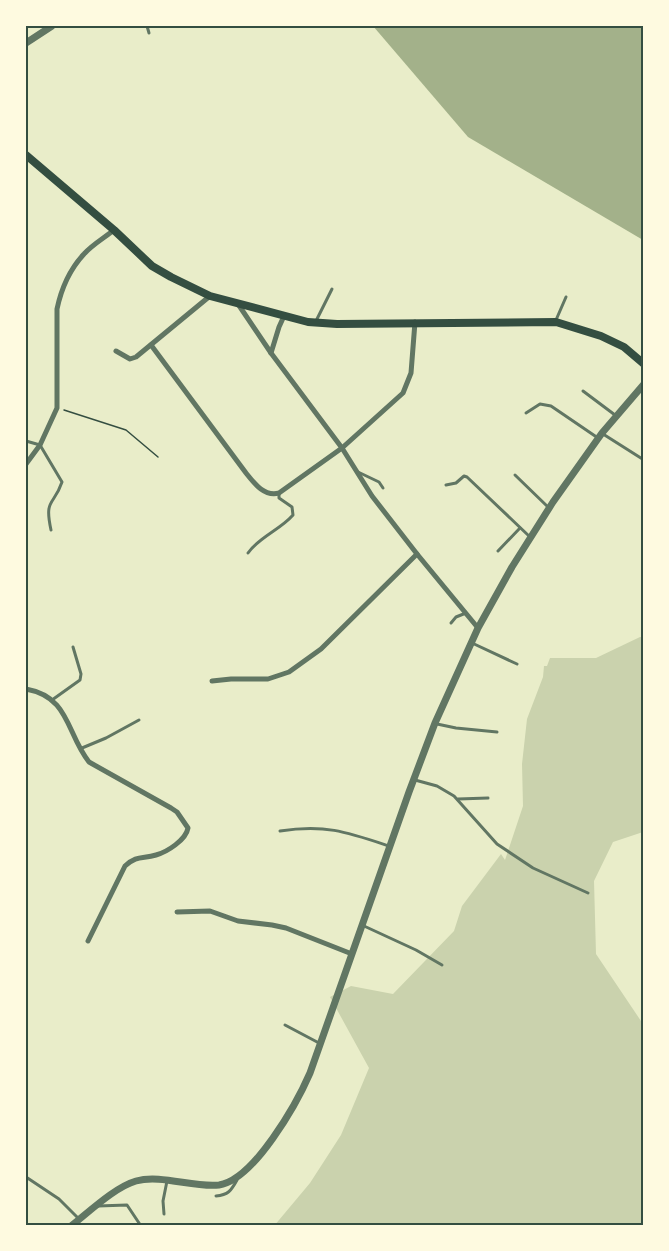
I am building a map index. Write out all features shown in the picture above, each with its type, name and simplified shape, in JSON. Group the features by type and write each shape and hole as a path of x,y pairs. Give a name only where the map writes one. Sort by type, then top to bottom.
{"main road":[{"path":"26,155 114,230 152,266 210,296 284,316 336,324 556,322 601,336 624,347 644,364"}],"street":[{"path":"26,43 52,26"},
{"path":"26,464 40,445 57,408 57,309 60,295 68,277 84,254 114,230"},
{"path":"116,351 129,359 136,357 210,296"},
{"path":"238,304 342,448 372,496 417,555 478,628"},
{"path":"272,353 284,316"},
{"path":"150,345 258,488 273,494 279,493 342,448 403,393 411,373 415,322"},
{"path":"71,1226 114,1193 136,1181 219,1185 237,1179 261,1154 287,1118 300,1096 435,723 471,642 549,508 615,415 644,384"},
{"path":"212,681 268,679 289,672 321,649 417,555"},
{"path":"26,689 52,700 64,713 80,749 89,762 171,808 177,812 188,828 188,832 166,851 154,856 133,858 125,866 88,941"},
{"path":"177,912 210,911 238,921 286,928 352,954"}],"lane":[{"path":"147,26 149,33"},
{"path":"315,322 332,289"},
{"path":"556,322 566,297"},
{"path":"583,391 615,415"},
{"path":"526,412 540,404 551,406 644,459"},
{"path":"26,441 40,445 60,474 62,482 47,513 51,530"},
{"path":"357,471 379,482 383,488"},
{"path":"515,475 549,508"},
{"path":"446,485 456,483 464,476 469,478 531,537"},
{"path":"248,553 256,543 292,515 292,507 279,498 279,493"},
{"path":"498,551 520,528"},
{"path":"451,623 456,617 466,613"},
{"path":"471,642 516,664"},
{"path":"52,700 80,680 81,674 73,647"},
{"path":"80,749 139,720"},
{"path":"435,723 456,728 497,732"},
{"path":"414,779 437,786 458,799 497,844 533,868 588,893"},
{"path":"458,799 488,798"},
{"path":"280,831 303,827 323,828 389,846"},
{"path":"362,926 416,950 442,965"},
{"path":"285,1025 319,1043"},
{"path":"26,1178 59,1199 79,1220"},
{"path":"216,1196 226,1195 237,1179"},
{"path":"164,1214 166,1181"},
{"path":"97,1206 106,1208 127,1205 141,1226"}],"path":[{"path":"57,408 126,430 158,457"}],"shaded area":[{"path":"373,26 643,26 643,240 468,137"},
{"path":"643,637 643,832 613,842 594,881 596,954 643,1024 643,1225 274,1226 310,1183 341,1135 369,1068 330,997 351,986 393,994 454,931 462,906 501,854 505,860 523,806 522,764 527,719 543,677 544,666 547,666 550,658 596,658"}]}
